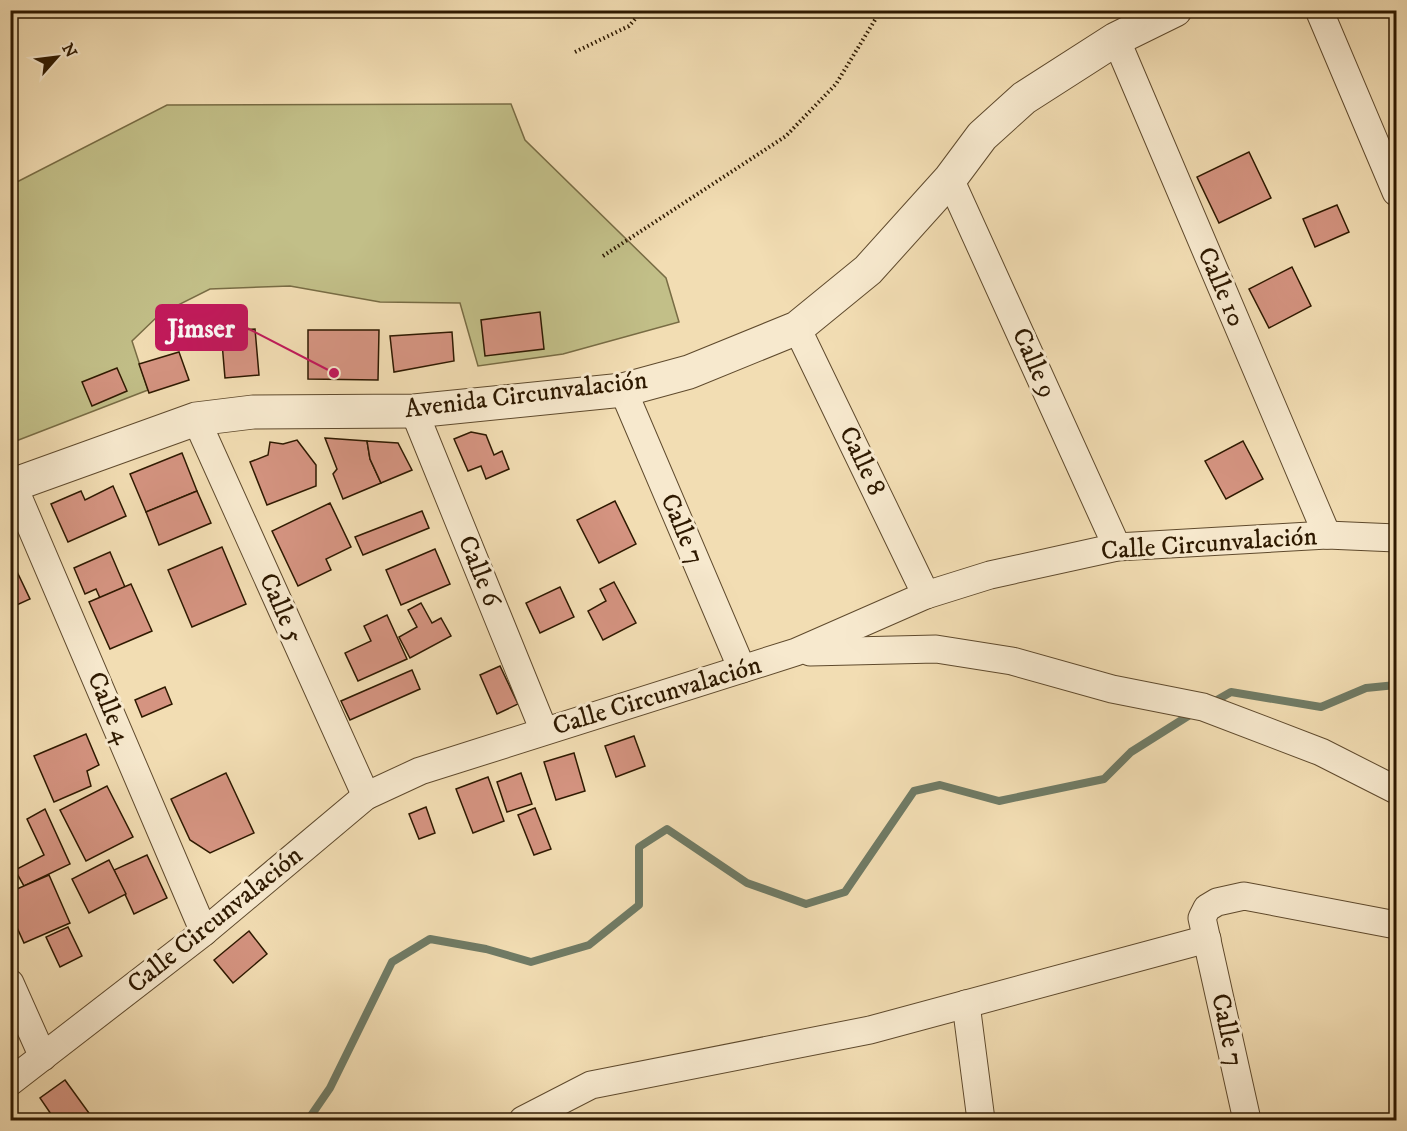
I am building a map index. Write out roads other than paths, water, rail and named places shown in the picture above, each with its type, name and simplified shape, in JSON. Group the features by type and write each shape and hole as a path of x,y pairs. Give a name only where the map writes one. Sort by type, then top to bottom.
{"street":[{"name":"Avenida Circunvalación","path":"12,486 196,419 253,412 414,411 623,390 688,372 797,328 868,270 950,178 982,136 1024,98 1116,39 1175,10"},
{"path":"1319,10 1396,192"},
{"name":"Calle 10","path":"1116,39 1327,535"},
{"name":"Calle 9","path":"950,178 1118,547"},
{"name":"Calle 8","path":"797,328 926,595"},
{"name":"Calle 7","path":"623,390 742,669"},
{"name":"Calle 6","path":"414,411 544,731"},
{"name":"Calle 5","path":"196,419 366,796"},
{"name":"Calle 4","path":"12,486 204,932"},
{"name":"Calle Circunvalación","path":"10,1082 204,932 366,796 420,771 796,652 926,595 990,574 1118,547 1327,535 1396,538"},
{"path":"796,652 936,649 1012,661 1112,689 1203,707 1321,752 1396,790"},
{"name":"Calle 7","path":"1247,1120 1202,918 1207,909 1217,902 1244,896 1396,925"},
{"path":"523,1120 591,1085 870,1030 1207,939"},
{"path":"10,983 43,1057"},
{"path":"966,1004 981,1120"}],"waterway":[{"path":"1210,704 1231,692 1321,707 1366,688 1396,685"},
{"path":"308,1120 330,1088 392,962 430,939 486,949 531,962 589,945 639,905 639,847 667,829 747,883 806,904 845,892 914,791 940,785 999,801 1104,779 1131,752 1196,711"}],"place":[{"name":"Jimser","path":"334,373"}]}
